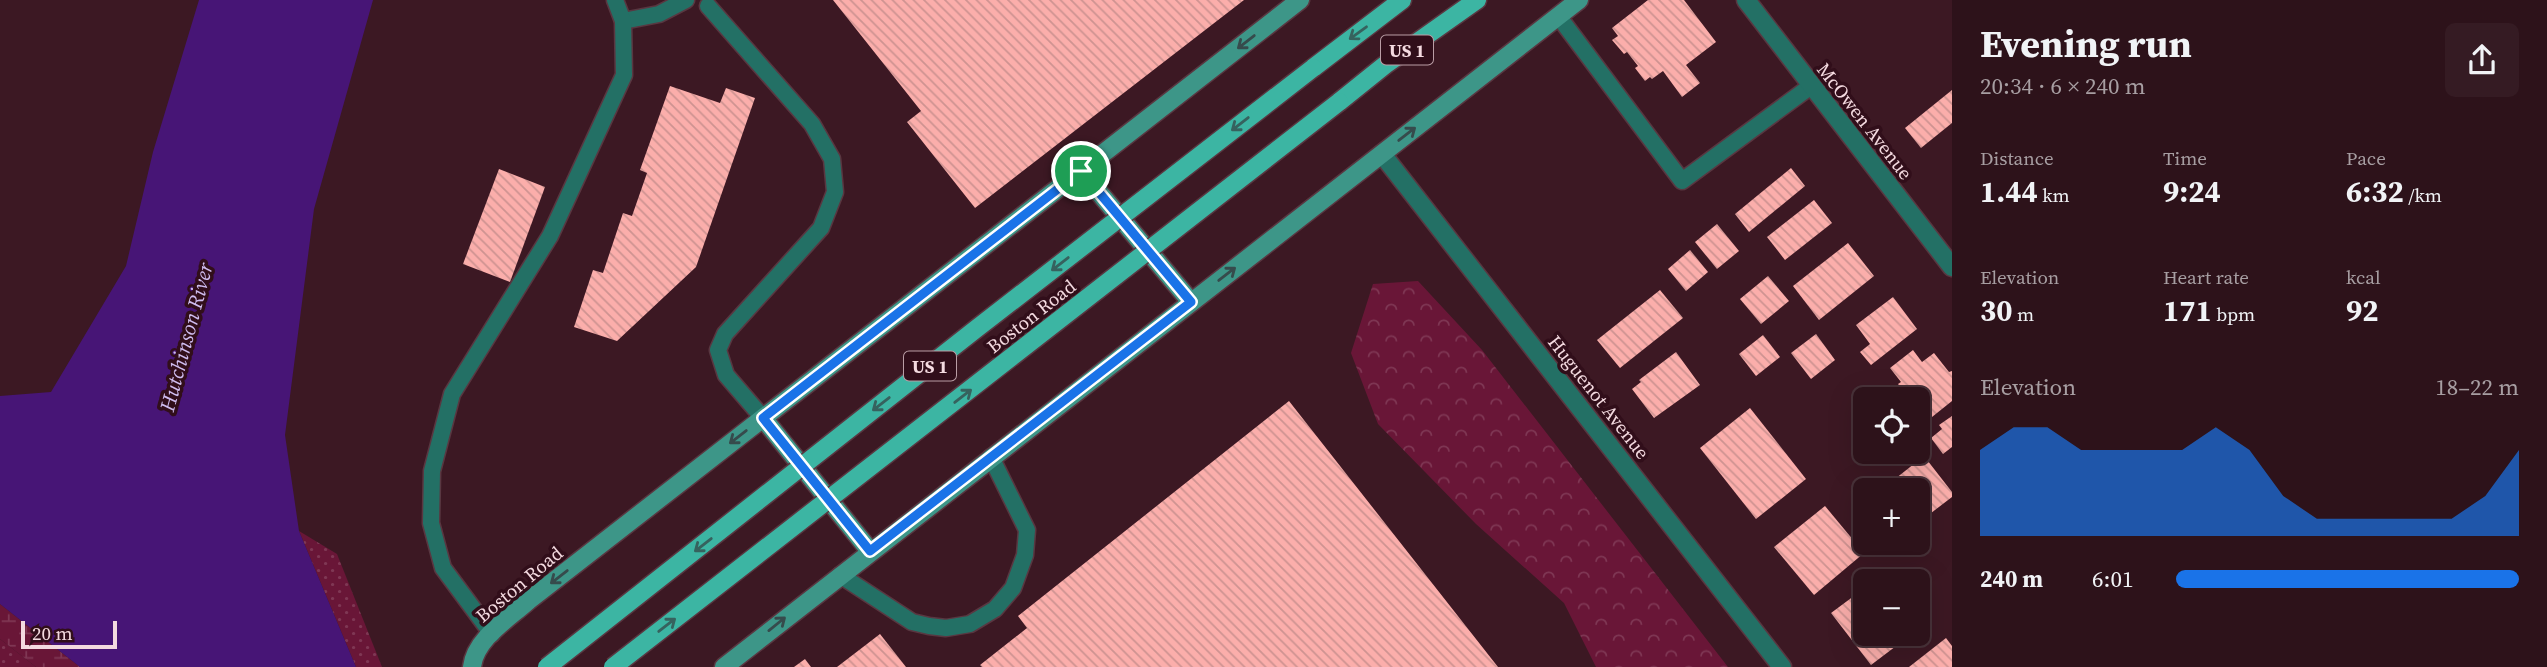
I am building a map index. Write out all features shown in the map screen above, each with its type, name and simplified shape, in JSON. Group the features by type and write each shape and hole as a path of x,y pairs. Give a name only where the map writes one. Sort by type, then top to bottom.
{"main road":[{"name":"Boston Road","path":"548,667 976,329 1402,0"},
{"name":"Boston Road","path":"613,667 1385,65 1477,0"}],"street":[{"name":"Boston Road","path":"472,667 480,646 528,601 1300,0"},
{"path":"724,667 1579,0"},
{"name":"McOwen Avenue","path":"1746,0 1952,267"},
{"name":"Huguenot Avenue","path":"1382,153 1782,667"},
{"path":"1081,171 1191,302"},
{"path":"763,418 870,551"}],"lane":[{"path":"492,634 443,568 431,523 432,471 452,394 550,236 624,75 623,21 615,0"},
{"path":"623,21 659,14 686,0"},
{"path":"708,6 812,124 832,159 835,192 821,228 725,334 718,350 726,375 763,418"},
{"path":"1559,16 1682,181 1811,86"},
{"path":"840,575 912,622 929,626 946,628 970,624 995,609 1013,588 1025,555 1027,530 991,457"}],"green space":[{"path":"1418,281 1482,350 1728,667 1596,667 1564,603 1476,524 1378,424 1351,353 1373,284"},
{"path":"299,531 337,554 382,667 356,667"},
{"path":"0,604 80,667 36,667 0,639"},
{"path":"0,639 36,667 0,667"}],"water":[{"name":"Hutchinson River","path":"199,0 373,0 314,209 285,435 299,531 356,667 80,667 0,604 0,396 51,392 126,266 153,152"}],"building":[{"path":"833,0 1244,0 975,208 907,122 921,111"},
{"path":"1648,0 1684,0 1716,42 1686,65 1700,83 1682,97 1663,71 1645,81 1627,52 1624,54 1612,40 1618,36 1612,28"},
{"path":"670,86 720,103 726,88 755,98 696,267 617,341 574,327 593,270 603,273 623,213 632,216 647,173 640,170"},
{"path":"1952,90 1952,123 1921,148 1905,128"},
{"path":"1791,168 1805,186 1749,232 1735,214"},
{"path":"499,169 545,187 510,282 463,264"},
{"path":"1814,200 1832,223 1785,260 1767,237"},
{"path":"1717,224 1739,251 1717,269 1695,242"},
{"path":"1848,243 1874,276 1819,320 1793,286"},
{"path":"1690,250 1708,272 1686,291 1668,269"},
{"path":"1768,276 1789,301 1761,324 1740,299"},
{"path":"1660,290 1683,318 1620,368 1597,340"},
{"path":"1893,297 1917,329 1871,365 1860,352 1870,344 1856,325"},
{"path":"1816,334 1835,360 1811,379 1791,353"},
{"path":"1763,335 1780,357 1756,376 1739,354"},
{"path":"1913,350 1922,362 1934,353 1949,372 1952,371 1952,401 1930,419 1930,387 1900,387 1898,384 1901,382 1890,368"},
{"path":"1676,352 1700,385 1654,418 1632,389 1641,382 1639,380"},
{"path":"1289,401 1498,667 980,665 1027,628 1018,616"},
{"path":"1750,408 1806,479 1756,519 1700,448"},
{"path":"1952,416 1952,447 1943,454 1931,438 1942,429 1939,425"},
{"path":"1914,464 1930,464 1952,492 1952,497 1930,514 1930,478 1896,478"},
{"path":"1825,506 1853,540 1853,555 1862,555 1814,595 1774,547"},
{"path":"1853,597 1853,642 1831,613"},
{"path":"880,634 906,667 837,667"},
{"path":"1946,638 1952,646 1952,667 1909,667"},
{"path":"1856,646 1896,646 1871,665"},
{"path":"805,659 811,667 794,667"}],"route":[{"path":"1081,171 1191,302 870,551 763,418 1081,171"}]}
